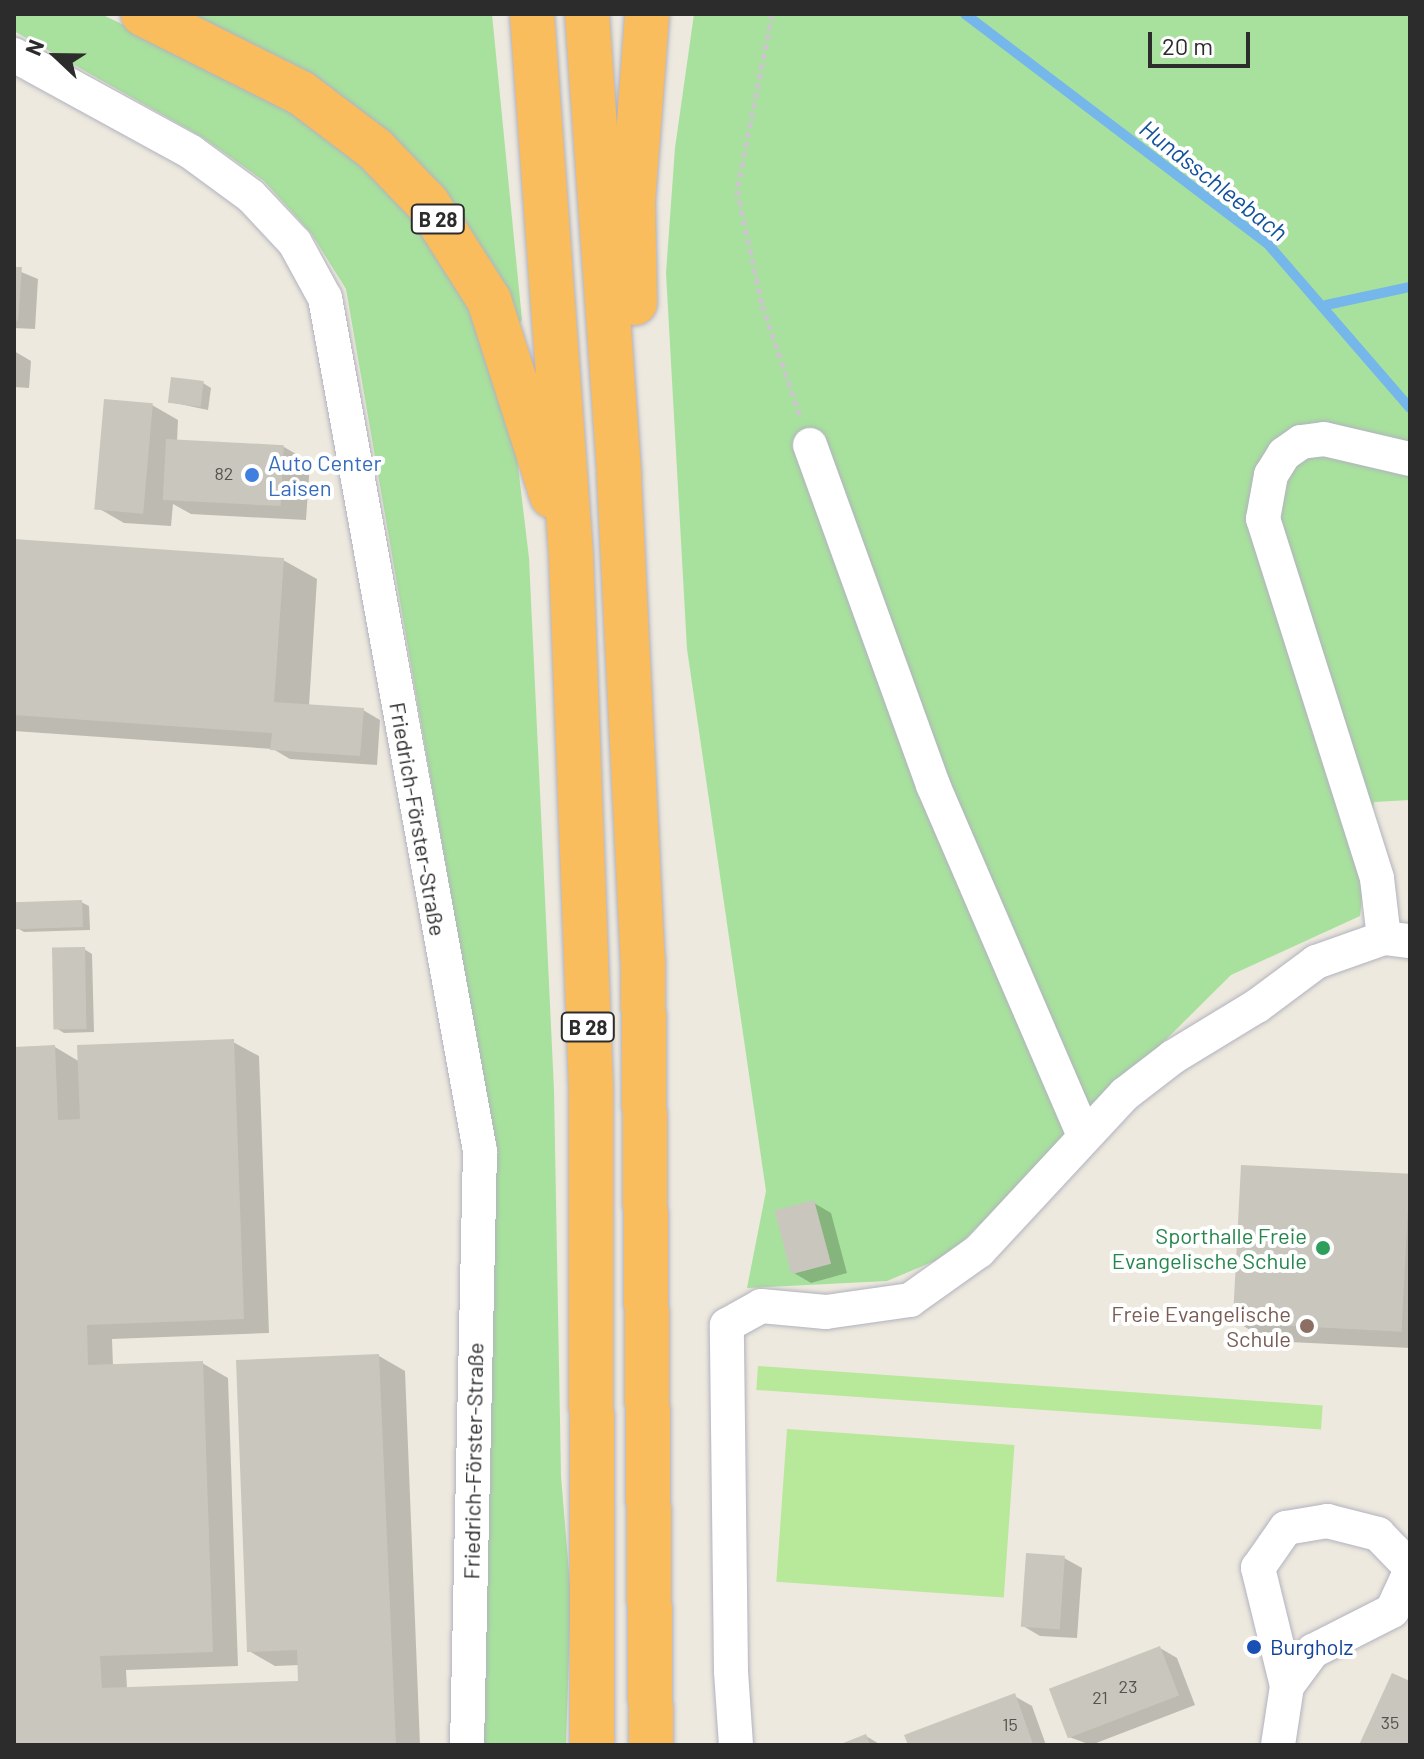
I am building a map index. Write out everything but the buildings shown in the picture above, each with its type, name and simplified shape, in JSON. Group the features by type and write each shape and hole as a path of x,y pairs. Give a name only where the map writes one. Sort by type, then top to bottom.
{"highway":[{"name":"B 28","path":"143,14 301,93 375,149 428,204 489,300 571,556"},
{"name":"B 28","path":"588,16 619,476 643,960 654,1595 651,1745"},
{"name":"B 28","path":"619,476 637,352 633,202 646,16"},
{"name":"B 28","path":"532,18 571,556 591,1088 592,1745"}],"street":[{"name":"Friedrich-Förster-Straße","path":"14,55 191,152 251,196 295,243 325,298 480,1151 467,1745"},
{"path":"736,1745 731,1671 727,1325 761,1306 826,1312 910,1300 979,1251 1125,1094 1173,1057 1257,1006 1316,962 1397,940 1268,538 1264,506 1271,475 1284,454 1301,442 1324,439 1410,459"},
{"path":"810,445 933,785 1084,1136"},
{"path":"1278,1745 1287,1686 1258,1568 1286,1528 1327,1521 1378,1534 1410,1570 1401,1616 1313,1651 1287,1686"}],"path":[{"path":"772,14 737,190 762,305 810,445"}],"green space":[{"path":"14,14 101,14 305,112 398,197 448,263 509,391 529,558 554,1090 561,1476 571,1596 566,1745 479,1745 492,1133 346,289 311,233 264,181 202,137 14,31"},
{"path":"172,14 492,14 522,320 518,326 469,241"},
{"path":"694,14 1410,14 1410,800 1374,802 1360,916 1231,975 949,1255 887,1281 747,1288 766,1191 687,649 666,273 675,148"},
{"path":"758,1366 1323,1405 1321,1429 756,1390"},
{"path":"787,1429 1014,1445 1004,1598 776,1582"}],"waterway":[{"name":"Hundsschleebach","path":"965,14 1267,243 1410,408"},
{"path":"1326,305 1410,287"}],"place":[{"name":"Auto Center Laisen","path":"252,475"},
{"name":"Sporthalle Freie Evangelische Schule","path":"1323,1248"},
{"name":"Freie Evangelische Schule","path":"1307,1326"},
{"name":"Burgholz","path":"1254,1647"}]}
